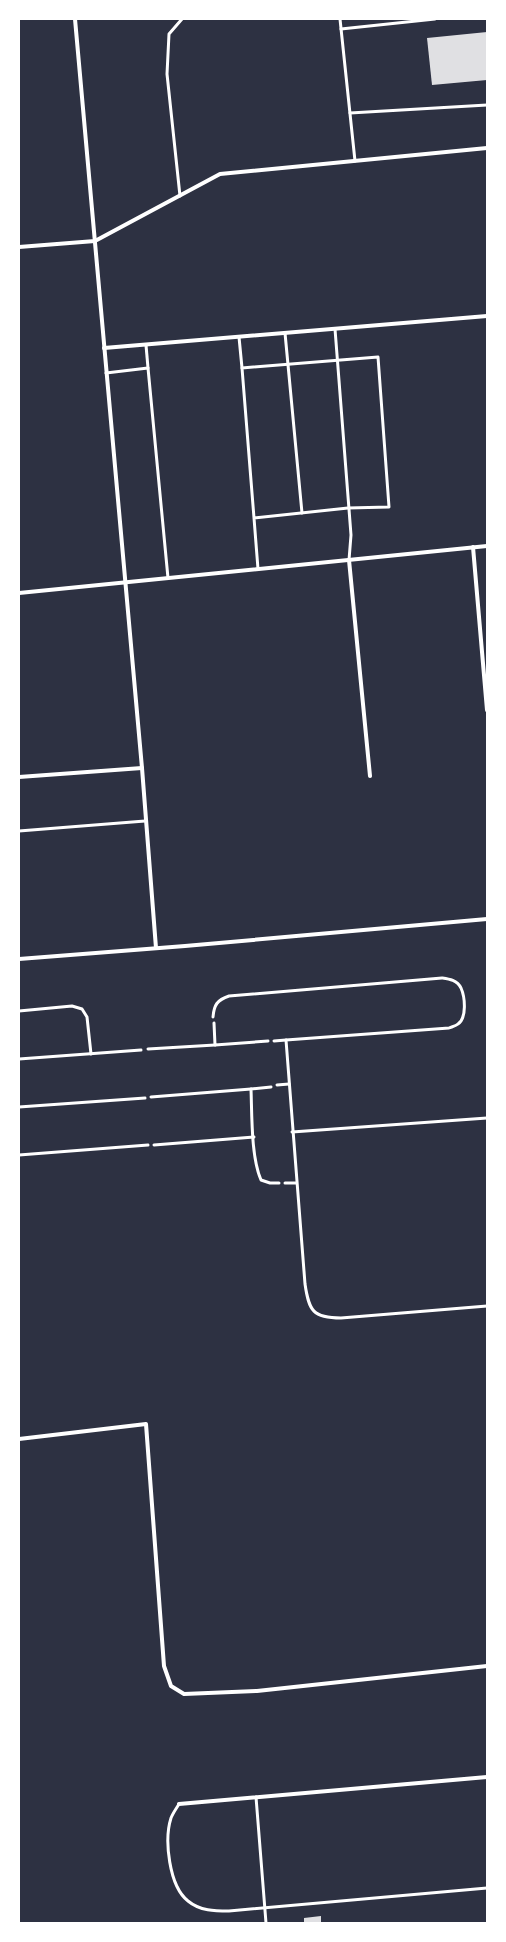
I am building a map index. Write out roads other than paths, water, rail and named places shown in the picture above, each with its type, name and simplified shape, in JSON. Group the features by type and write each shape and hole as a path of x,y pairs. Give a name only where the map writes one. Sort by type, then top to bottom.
{"street":[{"path":"75,19 142,768 156,948"},
{"path":"19,247 95,241 220,174 487,148"},
{"path":"104,348 487,316"},
{"path":"19,593 487,546"},
{"path":"473,547 487,710"},
{"path":"349,560 370,776"},
{"path":"19,777 142,768"},
{"path":"19,959 487,919"},
{"path":"19,1439 146,1424 164,1666 171,1686 184,1694 256,1691 487,1666"},
{"path":"179,1804 487,1777"}],"lane":[{"path":"180,196 167,74 169,34 182,19"},
{"path":"340,19 355,161"},
{"path":"341,29 435,19"},
{"path":"350,113 487,105"},
{"path":"334,329 351,536 349,560"},
{"path":"285,333 302,513"},
{"path":"239,337 258,569"},
{"path":"146,345 168,578"},
{"path":"242,368 378,357 382,384 389,507 348,508 254,518"},
{"path":"106,372 148,368"},
{"path":"19,831 145,821"},
{"path":"213,1017 214,1007 219,1000 229,996 442,978 452,979 461,987 464,1002 464,1016 458,1024 449,1028 274,1041"},
{"path":"19,1011 72,1006 82,1009 87,1017 91,1054"},
{"path":"214,1023 215,1045"},
{"path":"286,1040 305,1284 307,1299 314,1312 325,1318 341,1318 487,1306"},
{"path":"148,1050 268,1041"},
{"path":"19,1059 141,1050"},
{"path":"277,1085 289,1084"},
{"path":"151,1097 271,1087"},
{"path":"251,1089 258,1171 262,1180 270,1184 279,1183"},
{"path":"19,1107 145,1098"},
{"path":"292,1132 487,1118"},
{"path":"154,1145 254,1137"},
{"path":"19,1155 148,1145"},
{"path":"285,1183 296,1183"},
{"path":"256,1797 266,1923"},
{"path":"179,1804 171,1817 168,1832 172,1874 182,1894 189,1902 200,1908 214,1911 265,1908 487,1888"}]}
